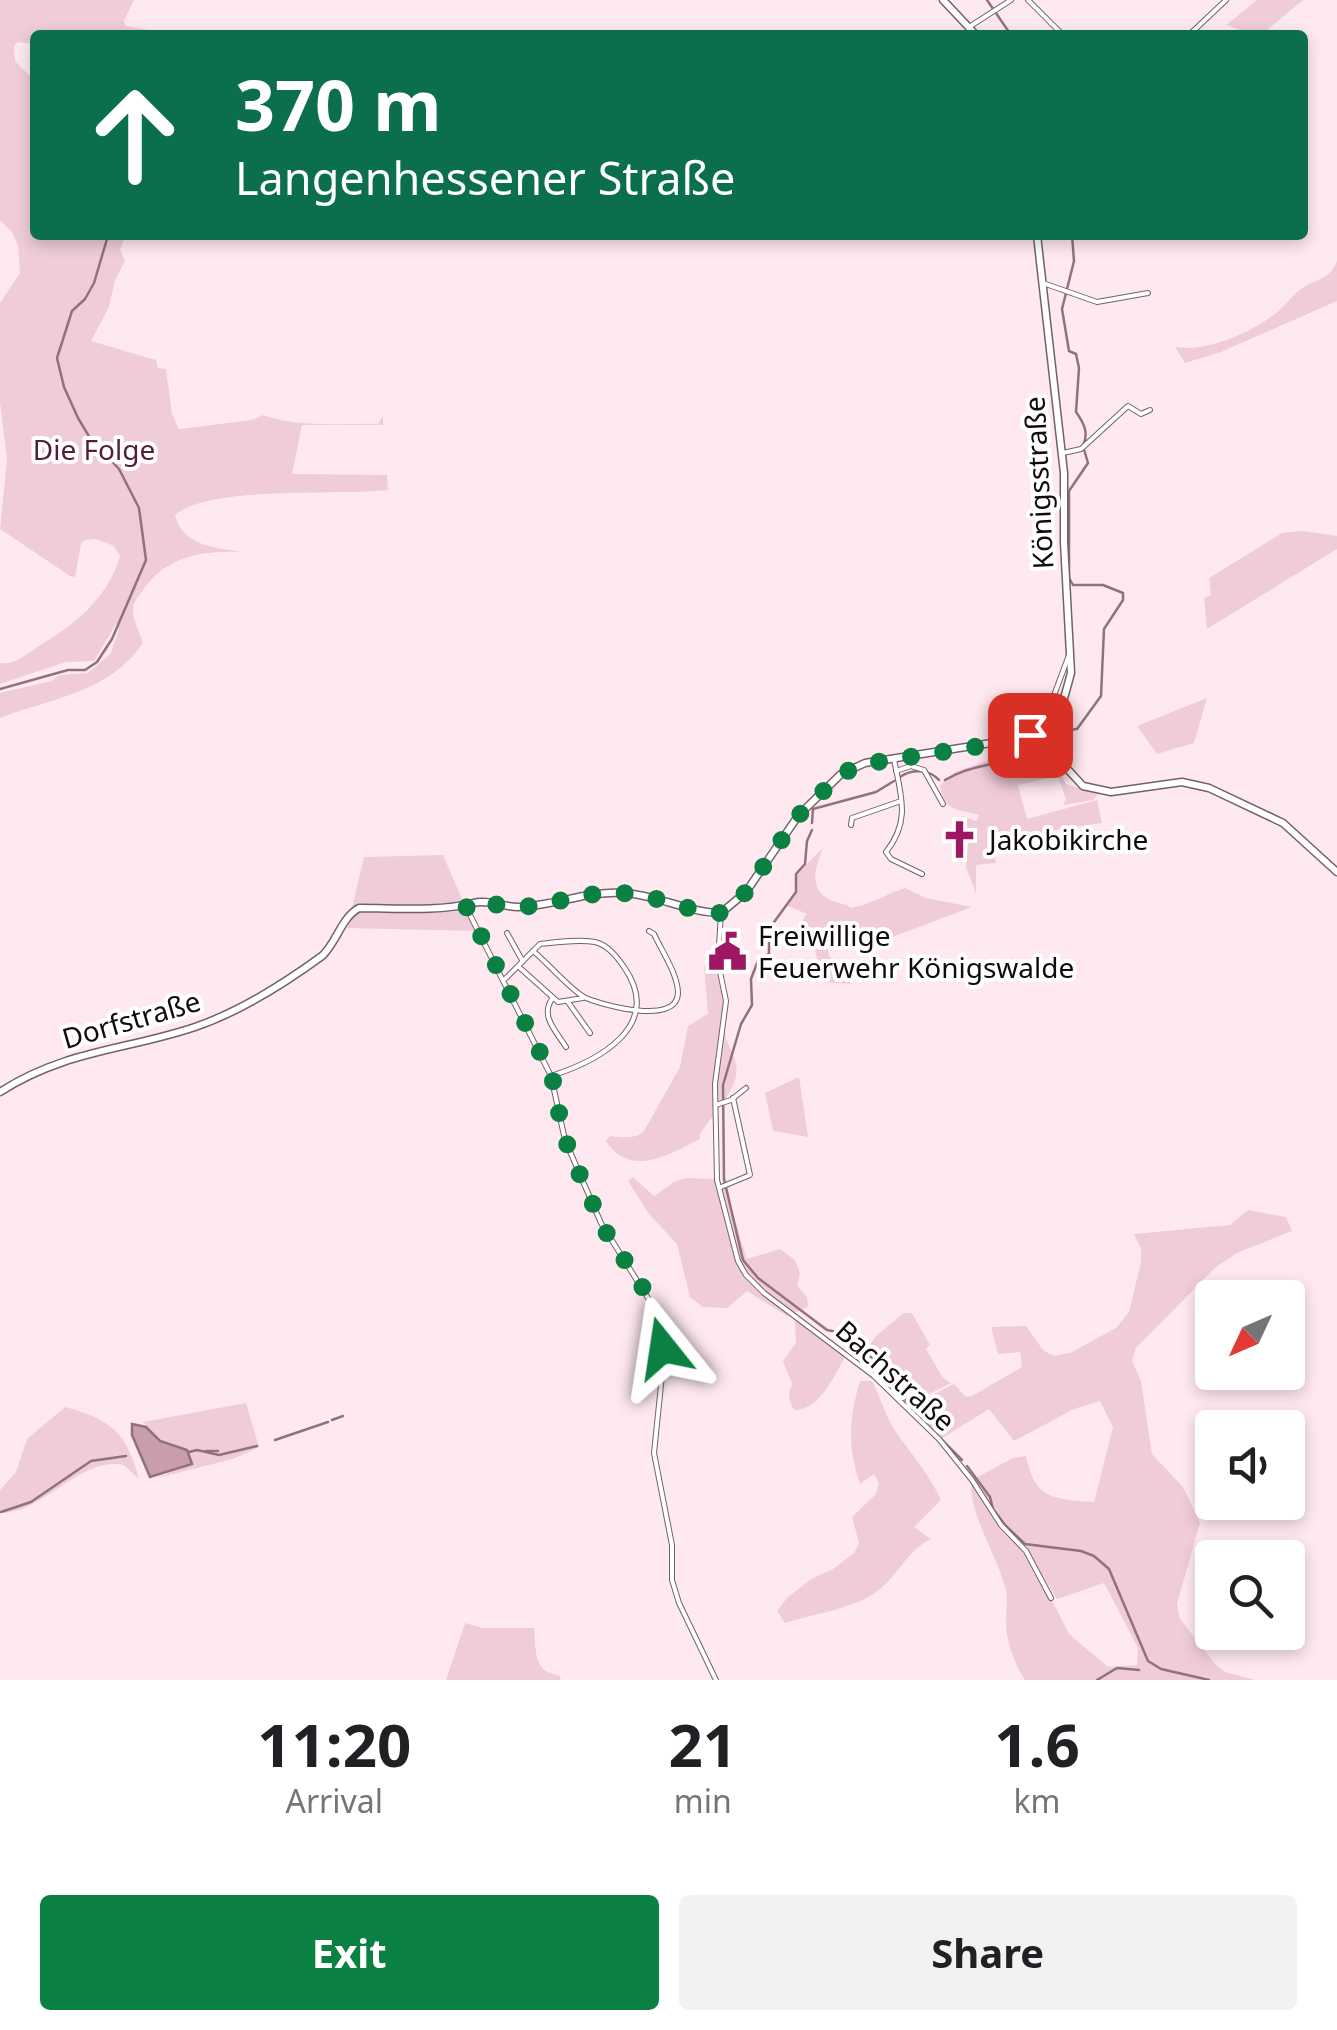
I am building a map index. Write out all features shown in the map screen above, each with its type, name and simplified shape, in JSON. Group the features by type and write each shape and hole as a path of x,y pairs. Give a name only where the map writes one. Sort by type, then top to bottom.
{"street":[{"path":"944,0 972,30"},
{"path":"969,27 1011,0"},
{"path":"1028,0 1058,30"},
{"path":"1194,30 1226,0"},
{"name":"Königsstraße","path":"1038,240 1062,454 1071,673 1064,702 1052,727"},
{"path":"1043,283 1097,302 1148,293"},
{"path":"1062,454 1083,448 1128,406 1141,414 1150,410"},
{"path":"1013,741 1050,706 1070,655"},
{"path":"716,1680 679,1604 672,1580 672,1540 654,1454 664,1365 658,1322 645,1288 601,1224 565,1140 552,1076 466,906 476,902 519,907 624,892 722,913 746,892 789,826 825,786 860,765 1013,741 1052,727 1060,761 1083,786 1111,792 1182,782 1209,788 1283,823 1337,872"},
{"path":"894,759 901,830 886,852 891,859 922,874"},
{"path":"896,770 911,766 927,773 942,804"},
{"path":"851,824 852,818 901,801"},
{"name":"Dorfstraße","path":"0,1092 59,1062 196,1027 225,1015 322,956 348,916 359,908 466,906"},
{"name":"Bachstraße","path":"722,913 718,962 726,1001 714,1105 723,1186 738,1262 764,1293 874,1376 940,1439 1002,1526 1026,1550 1051,1598"},
{"path":"519,966 552,999 568,1002 583,998 636,1010 667,1009 678,994 654,934 649,931"},
{"path":"507,934 522,960"},
{"path":"505,979 540,944 591,941 614,954 633,982 636,1010 629,1028 606,1052 583,1066 552,1076"},
{"path":"533,951 583,998"},
{"path":"552,999 546,1016 566,1047"},
{"path":"568,1002 590,1033"},
{"path":"714,1105 746,1088"},
{"path":"723,1186 750,1175 733,1098"}],"green space":[{"name":"Die Folge","path":"0,0 134,0 124,21 126,26 149,30 30,30 30,43 18,42 14,46 15,61 30,76 30,240 124,240 120,249 125,261 115,280 109,307 91,341 156,360 158,368 166,369 172,414 179,429 252,420 263,415 291,422 334,424 378,424 383,416 383,425 302,425 292,474 387,475 388,490 245,495 216,499 175,515 185,533 202,544 243,552 200,554 163,569 134,603 143,643 129,660 114,673 78,692 0,718 0,693 51,681 60,675 88,673 111,653 119,629 116,624 94,661 66,662 0,684 0,663 19,659 87,611 106,586 120,556 114,546 96,539 85,540 75,577 70,576 0,529 7,460 0,402 0,303 20,273 18,246 12,232 0,220"},
{"path":"1257,0 1303,0 1267,30 1240,30 1226,25"},
{"path":"1337,261 1337,301 1221,352 1185,363 1175,347 1213,344 1251,329 1276,313 1301,289 1326,276"},
{"path":"1303,531 1337,536 1337,549 1207,629 1204,598 1211,595 1209,578 1282,533"},
{"path":"1207,698 1194,743 1157,754 1137,726"},
{"path":"1043,731 1051,739 1052,758 1066,784 1098,794 1093,800 1063,805 1066,800 1058,776 1018,785 1027,819 1097,800 1102,823 998,839 996,863 976,865 976,893 966,867 969,835 957,831 962,816 976,821 979,815 948,805 940,785 955,772 994,758"},
{"path":"823,848 816,868 816,884 832,901 853,907 905,888 926,898 972,907 879,942 829,934 832,963 852,984 822,982 815,950 790,938 807,914 788,906 797,891 797,874"},
{"path":"443,855 476,931 347,928 364,857"},
{"path":"704,966 722,977 725,986 724,1026 737,1067 735,1080 700,1139 651,1160 627,1159 606,1141 610,1136 632,1137 644,1131 680,1067 688,1026 708,1014"},
{"path":"799,1077 808,1137 773,1131 765,1093"},
{"path":"633,1177 654,1196 687,1178 715,1179 725,1188 747,1259 780,1249 795,1260 800,1273 797,1285 807,1297 808,1307 787,1316 747,1291 727,1308 703,1307 690,1297 677,1244 649,1214 628,1181"},
{"path":"1248,1210 1286,1217 1292,1231 1237,1253 1203,1280 1195,1280 1195,1288 1136,1348 1132,1361 1141,1381 1152,1454 1183,1487 1195,1520 1200,1523 1177,1604 1180,1619 1195,1638 1195,1650 1204,1650 1225,1672 1255,1680 1025,1680 1009,1644 1006,1590 978,1519 972,1480 1013,1458 1026,1456 1035,1481 1048,1494 1094,1502 1113,1427 1100,1401 1074,1409 1014,1441 989,1409 941,1439 907,1408 954,1384 966,1397 972,1396 1022,1367 1020,1352 998,1354 991,1327 1026,1326 1043,1350 1054,1356 1070,1353 1116,1328 1129,1312 1141,1262 1141,1248 1134,1234 1230,1225","holes":["1027,1551 1057,1599 1104,1583 1138,1648 1137,1665 1108,1667 1069,1634"]},
{"path":"904,1313 912,1313 930,1345 926,1349 943,1378 951,1383 905,1406 860,1358 876,1336"},
{"path":"803,1320 847,1354 819,1398 794,1410 789,1397 792,1384 783,1361 796,1343 795,1321"},
{"path":"860,1381 872,1381 892,1426 941,1500 914,1527 931,1539 865,1599 785,1623 777,1611 787,1598 854,1553 859,1543 852,1517 876,1494 879,1483 874,1474 860,1484 851,1445"},
{"path":"246,1403 259,1447 233,1459 157,1478 192,1464 187,1450 160,1441 143,1422"},
{"path":"65,1407 94,1417 115,1430 129,1450 139,1479 124,1465 108,1465 77,1476 32,1505 0,1513 0,1490 16,1472 27,1439"},
{"path":"465,1623 483,1628 534,1628 540,1665 561,1680 446,1680"}],"shaded area":[{"path":"132,1424 146,1427 160,1441 187,1450 192,1464 150,1477 132,1435"}],"waterway":[{"path":"987,0 1008,30"},
{"path":"0,689 68,670 85,670 97,662 112,639 146,560 139,508 119,469 90,438 78,418 57,358 72,311 94,283 107,240"},
{"path":"945,780 1077,729 1101,696 1104,629 1123,600 1123,593 1103,585 1073,585 1069,578 1069,491 1088,463 1083,446 1085,428 1076,412 1079,368 1076,354 1069,351 1062,309 1074,261 1072,240"},
{"path":"900,777 920,771 939,780"},
{"path":"812,823 813,809 876,792 894,781"},
{"path":"812,830 805,864 796,874 796,892 769,929 769,954 759,958 751,979 752,1005 741,1024 723,1085 724,1179 743,1260 758,1278 827,1330 842,1333 862,1346"},
{"path":"867,1352 920,1418 962,1460"},
{"path":"332,1420 343,1416"},
{"path":"275,1440 328,1422"},
{"path":"189,1452 219,1455 257,1446"},
{"path":"206,1451 218,1451"},
{"path":"1,1512 31,1502 91,1461 126,1456"},
{"path":"967,1466 990,1497 993,1509 1025,1544 1081,1551 1109,1569 1148,1661 1161,1669 1209,1680"},
{"path":"1097,1680 1117,1668 1139,1670"}],"place":[{"name":"Jakobikirche","path":"959,839"},
{"name":"Freiwillige Feuerwehr Königswalde","path":"728,951"}],"route":[{"path":"663,1348 649,1297 604,1229 572,1157 552,1076 466,906 476,902 519,907 624,892 722,913 746,892 798,816 841,774 864,764 1030,735"}]}
